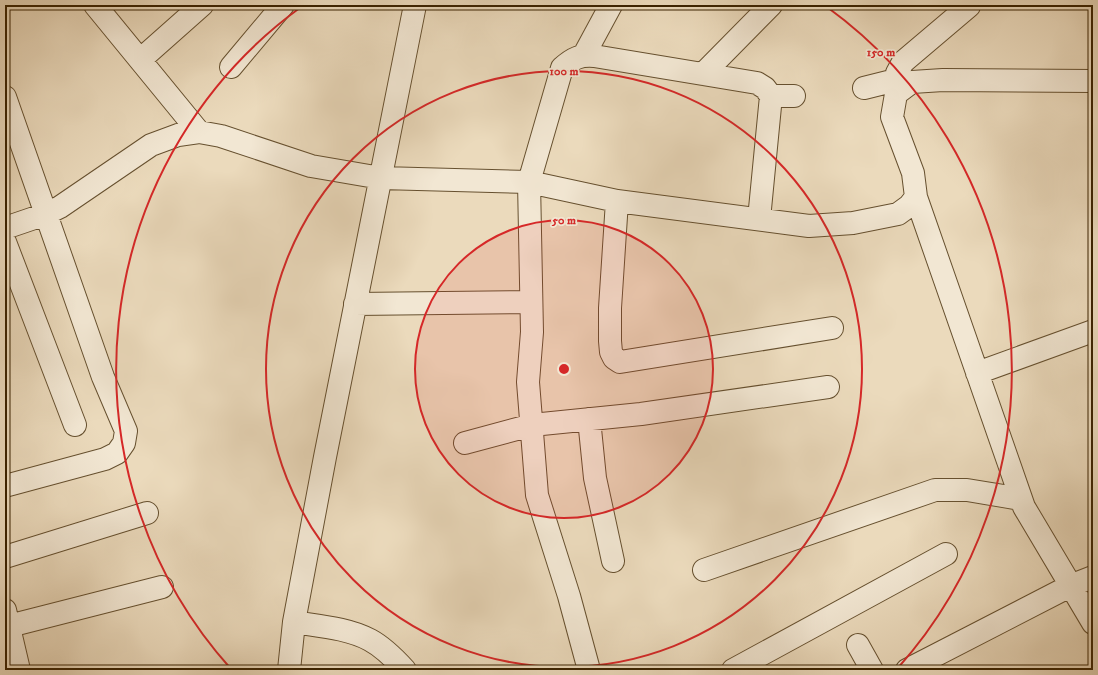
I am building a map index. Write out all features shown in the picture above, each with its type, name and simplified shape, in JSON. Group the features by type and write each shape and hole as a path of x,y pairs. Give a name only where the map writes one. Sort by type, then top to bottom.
{"street":[{"path":"96,5 199,132"},
{"path":"140,60 202,5"},
{"path":"231,67 283,5"},
{"path":"288,670 294,622 355,304 415,5"},
{"path":"584,56 611,5"},
{"path":"703,74 771,5"},
{"path":"970,5 903,62 897,73 892,117 913,173 916,197 1024,507 1093,623"},
{"path":"589,670 569,596 537,495 528,382 532,332 529,182 562,68 573,58 584,56 757,83 765,88 771,96 759,218"},
{"path":"864,88 896,87 912,82 943,80 1073,83 1093,81"},
{"path":"771,96 794,96"},
{"path":"5,97 103,377 126,431 124,443 117,453 105,459 5,486"},
{"path":"5,228 46,214 60,207 151,145 178,135 199,132 221,136 311,166 381,178 529,182 617,201 759,218 809,226 853,223 898,214 909,206 916,197"},
{"path":"617,201 610,341 611,352 614,358 620,362 832,328"},
{"path":"5,242 75,425"},
{"path":"355,304 531,302"},
{"path":"977,373 1093,331"},
{"path":"465,444 532,425 641,414 828,386"},
{"path":"589,420 594,478 613,561"},
{"path":"704,570 935,490 967,490 1021,499"},
{"path":"5,557 148,513"},
{"path":"734,670 946,554"},
{"path":"907,670 1070,586 1093,577"},
{"path":"19,670 7,618 162,587"},
{"path":"294,622 351,633 370,640 394,658 405,670"},
{"path":"858,645 872,670"}]}
